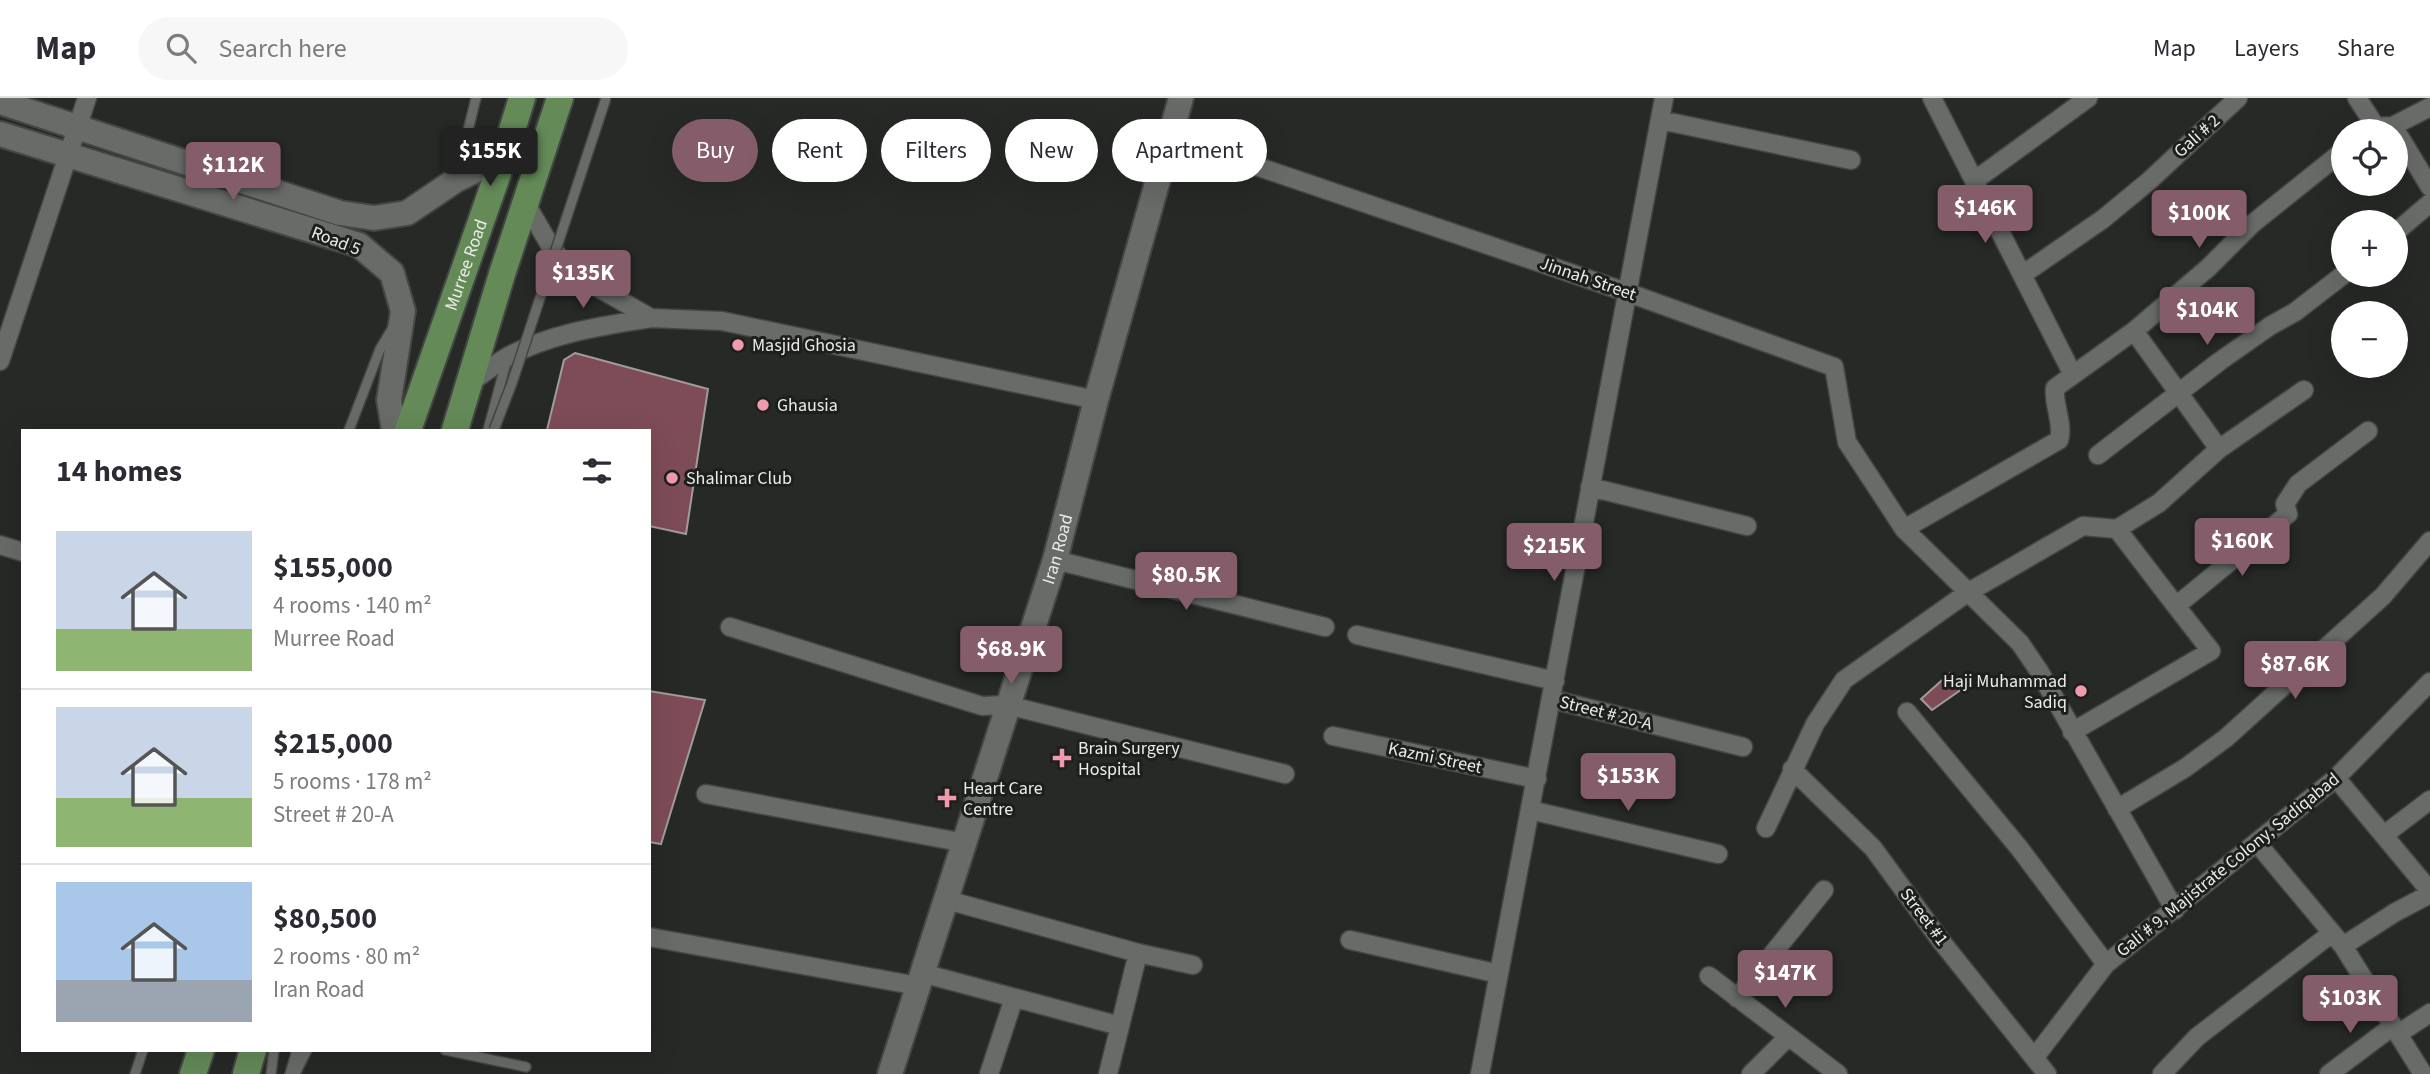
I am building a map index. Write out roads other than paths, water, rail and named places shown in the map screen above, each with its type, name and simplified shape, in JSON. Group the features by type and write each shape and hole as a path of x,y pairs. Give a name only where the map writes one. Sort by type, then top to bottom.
{"main road":[{"name":"Murree Road","path":"408,429 522,98"},
{"path":"455,429 502,274 561,98"},
{"name":"Iran Road","path":"1175,119 1181,98"},
{"name":"Road 5","path":"0,102 340,213 374,218 407,213 456,180 504,156"},
{"name":"Road 5","path":"0,134 359,245 392,273 403,310 389,400 394,429"},
{"name":"Iran Road","path":"890,1074 1055,560 1096,400 1158,182"},
{"path":"193,1074 200,1052"},
{"path":"246,1074 252,1052"}],"street":[{"path":"0,361 87,98"},
{"path":"1480,1074 1664,98"},
{"path":"1933,98 2073,375"},
{"path":"1974,181 2088,98"},
{"name":"Gali # 2","path":"2022,275 2102,219 2238,98"},
{"path":"2357,98 2373,119"},
{"path":"2401,119 2430,107"},
{"path":"1660,120 1851,160"},
{"path":"2175,910 2039,671 2020,643 1904,529 2059,440 2061,433 2056,388 2134,331 2208,268 2252,223 2331,160"},
{"path":"2408,161 2430,187"},
{"name":"Jinnah Street","path":"1267,169 1626,292 1834,367 1847,442 1904,529"},
{"path":"2408,222 2430,203"},
{"path":"526,204 551,247 572,273 651,318"},
{"path":"2098,455 2179,392 2331,284"},
{"path":"471,382 507,357 549,339 600,326 651,318 722,321 1096,400"},
{"path":"2134,331 2219,449"},
{"path":"1766,828 1815,724 1844,680 1967,593 2083,526 2117,529 2159,503 2219,449 2304,390"},
{"path":"2176,606 2288,514 2285,504 2298,484 2368,430"},
{"path":"1590,488 1747,526"},
{"path":"2072,732 2211,651 2117,529"},
{"path":"2117,809 2185,768 2227,737 2383,596 2430,541"},
{"path":"0,545 21,551"},
{"path":"1055,560 1325,627"},
{"path":"730,627 982,706 1007,705 1285,774"},
{"path":"1357,635 1555,681"},
{"name":"Gali # 9, Majistrate Colony, Sadiqabad","path":"2035,1057 2106,964 2336,778 2430,682"},
{"name":"Street # 20-A","path":"1551,699 1743,747"},
{"path":"1908,712 2020,849 2106,964"},
{"name":"Kazmi Street","path":"1333,736 1537,779"},
{"name":"Street #1","path":"1792,769 1873,848 1941,941 2047,1074"},
{"path":"2162,1074 2197,1037 2337,940 2430,893 2336,778"},
{"path":"706,794 965,843"},
{"path":"2384,835 2430,800"},
{"path":"1530,810 1718,854"},
{"path":"2257,843 2337,940 2423,1074"},
{"path":"1737,998 1824,890"},
{"path":"947,900 1138,953 1193,965"},
{"path":"651,937 920,980 1014,998 1120,1026"},
{"path":"1350,940 1499,974"},
{"path":"1108,1074 1138,953"},
{"path":"1709,976 1838,1074"},
{"path":"989,1074 1014,998"},
{"path":"2329,1074 2395,1030 2430,1013"},
{"path":"1751,1074 1788,1037"}],"lane":[{"path":"456,180 476,98"},
{"path":"494,429 606,98"},
{"path":"349,429 380,349 403,310"},
{"path":"488,429 507,357"},
{"path":"135,1074 142,1052"},
{"path":"271,1074 274,1052"},
{"path":"289,1074 296,1052"},
{"path":"295,1074 306,1052"},
{"path":"454,1052 526,1067"}],"place":[{"name":"Masjid Ghosia","path":"738,345"},
{"name":"Ghausia","path":"763,405"},
{"name":"Shalimar Club","path":"672,478"},
{"name":"Haji Muhammad Sadiq","path":"2081,691"},
{"name":"Brain Surgery Hospital","path":"1062,758"},
{"name":"Heart Care Centre","path":"947,798"}]}
